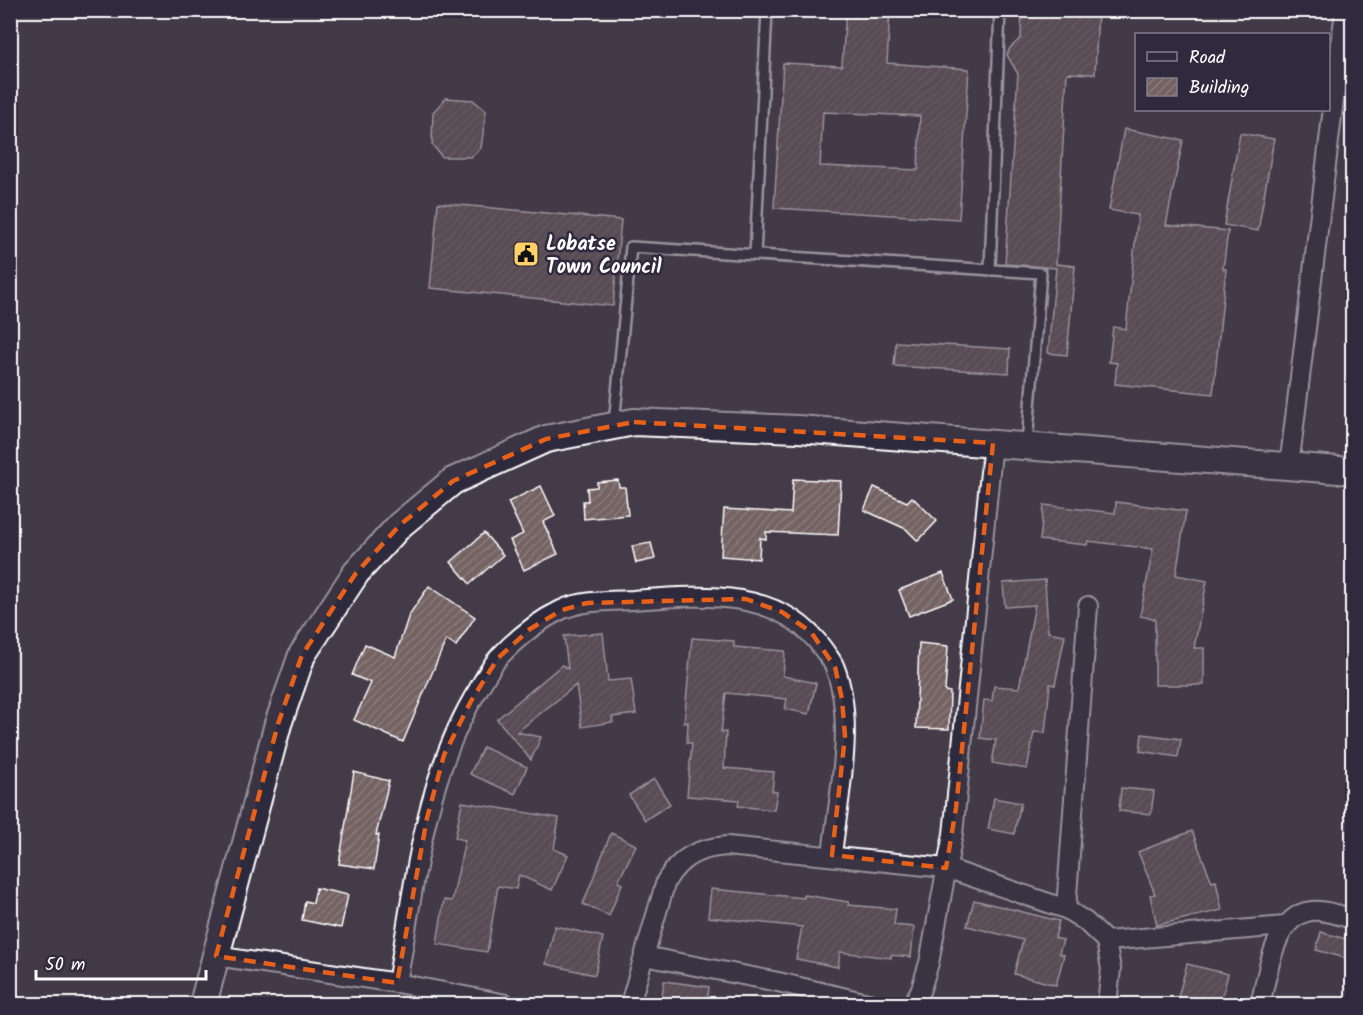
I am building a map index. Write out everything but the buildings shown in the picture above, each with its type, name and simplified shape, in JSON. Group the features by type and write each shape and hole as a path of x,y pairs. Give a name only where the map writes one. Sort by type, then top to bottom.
{"street":[{"path":"1289,467 1346,10"},
{"path":"203,1005 278,724 303,655 356,573 400,525 453,481 546,439 634,422 686,422 1353,471"},
{"path":"913,1005 929,963 957,808 993,443"},
{"path":"397,983 427,818 444,755 471,701 498,658 530,629 562,610 587,603 672,597 746,599 782,612 811,632 835,667 842,699 845,736 832,855"},
{"path":"1066,909 1088,606"},
{"path":"630,1005 666,882 674,868 687,855 707,848 728,846 946,868 1066,909 1084,921 1106,941 1111,969 1107,1005"},
{"path":"1106,941 1285,926 1308,912 1321,911 1353,919"},
{"path":"1260,1005 1285,926"},
{"path":"216,956 397,983 506,1005"},
{"path":"644,956 778,982 872,1005"}],"lane":[{"path":"755,255 767,10"},
{"path":"990,270 1000,10"},
{"path":"614,426 631,247 1041,273 1026,446"}],"highlighted area":[{"path":"634,422 993,443 956,808 946,868 832,855 845,736 842,699 835,667 811,632 782,612 746,599 587,603 562,610 530,629 498,658 471,701 444,755 427,818 397,983 216,956 278,724 302,655 356,573 400,525 453,481 546,439"}],"place":[{"name":"Lobatse Town Council","path":"526,254"}]}
